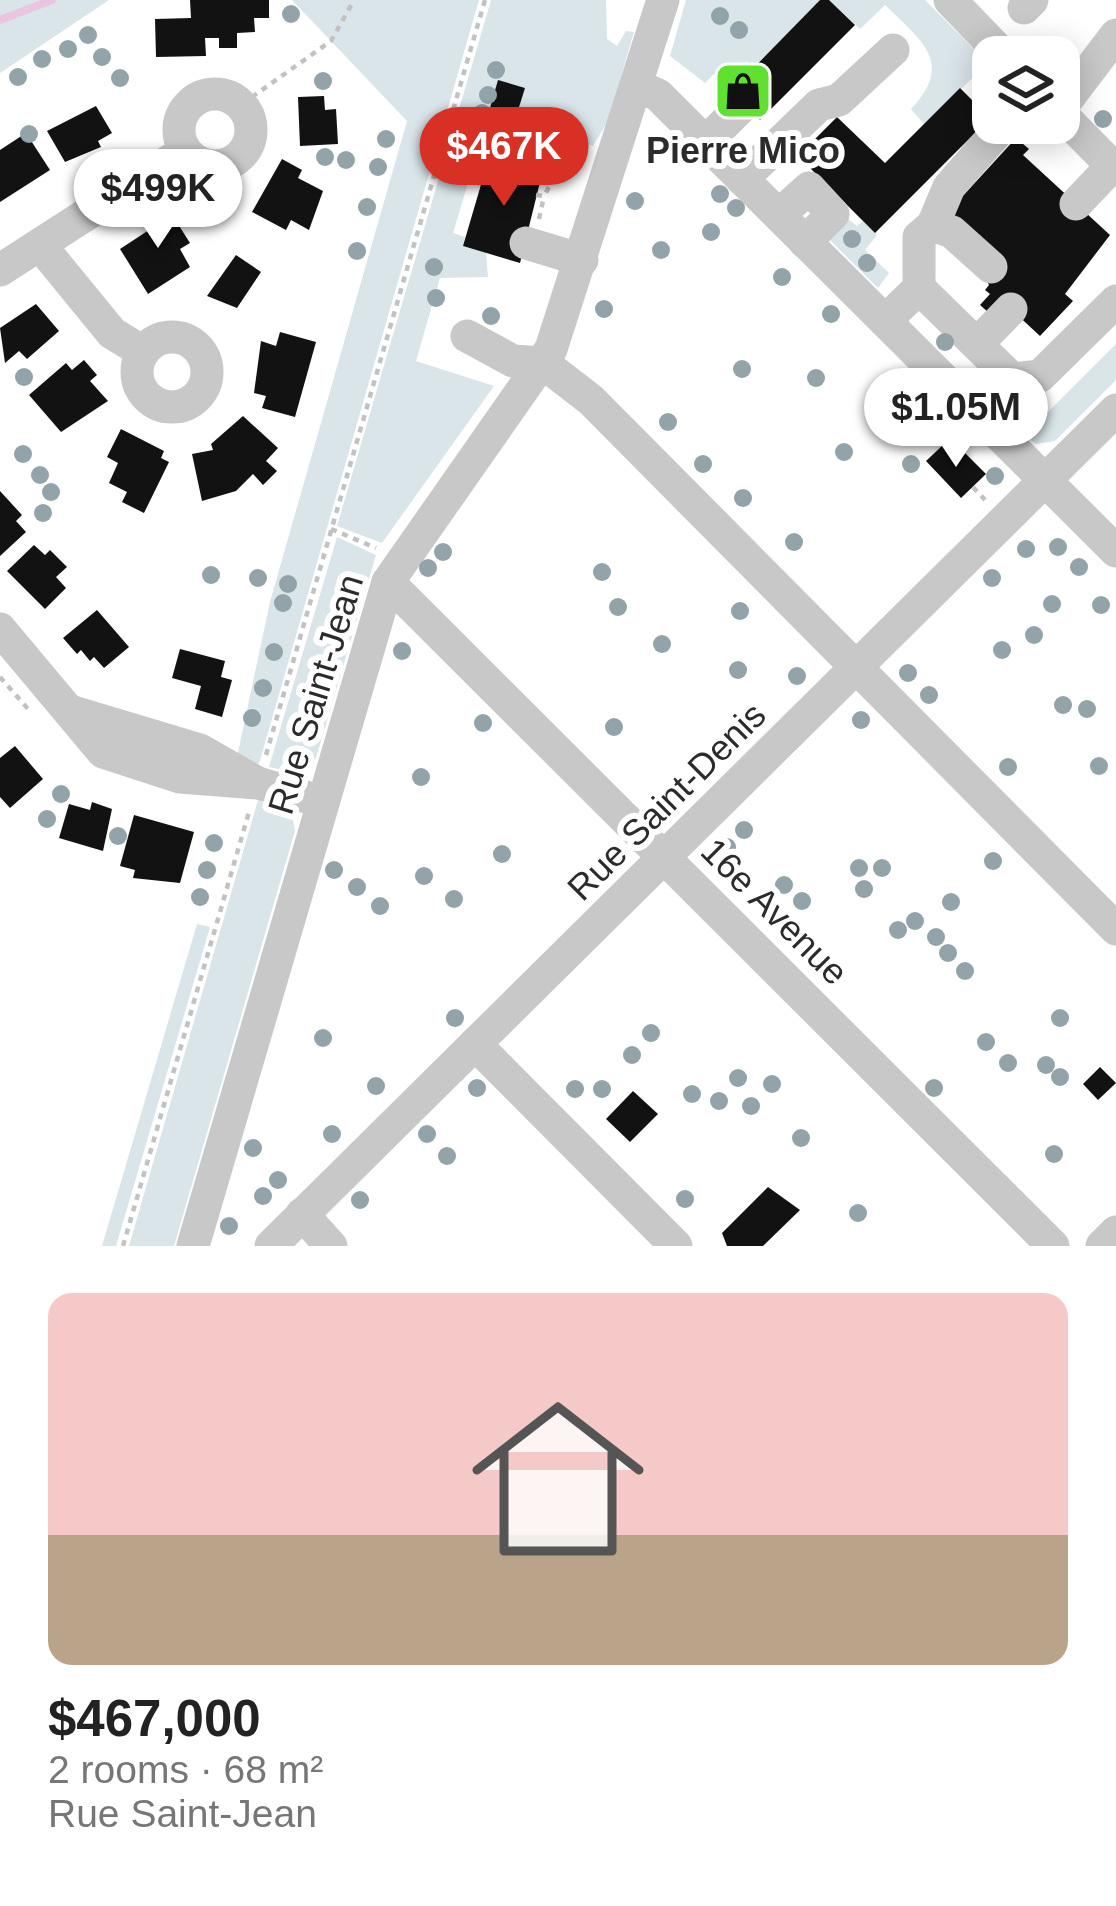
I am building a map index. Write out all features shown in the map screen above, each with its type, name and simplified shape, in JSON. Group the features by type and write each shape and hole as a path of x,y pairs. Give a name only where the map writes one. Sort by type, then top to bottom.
{"street":[{"name":"Rue Saint-Jean","path":"194,1246 388,583 543,363 582,260 663,0"},
{"path":"950,0 985,36"},
{"path":"1080,83 1116,35"},
{"path":"742,179 819,105 839,100 893,50"},
{"path":"638,86 658,95 1116,551"},
{"path":"706,142 744,104"},
{"path":"1076,204 1114,168 1080,133"},
{"path":"885,321 919,288 920,237 933,225 949,187 987,144"},
{"path":"0,270 185,151"},
{"path":"779,215 808,188 830,200 833,214 805,242"},
{"path":"933,225 952,232 991,267"},
{"path":"526,243 582,260"},
{"path":"40,245 112,333 142,352"},
{"path":"919,288 1012,379"},
{"path":"978,415 1012,379 1040,376 1116,301"},
{"path":"977,344 1011,309"},
{"path":"467,336 513,361 543,363 591,400 1116,929"},
{"name":"Rue Saint-Denis","path":"271,1246 1116,410"},
{"name":"16e Avenue","path":"388,583 1053,1246"},
{"path":"0,629 96,747 116,758 196,780 323,802"},
{"path":"475,1044 676,1246"},
{"path":"302,1214 332,1246"},
{"path":"1102,1246 1116,1232"}],"path":[{"path":"252,97 331,41 354,0"},
{"path":"123,1246 485,0"},
{"path":"536,195 544,196 564,160"},
{"path":"973,487 989,504"},
{"path":"332,529 378,549"}],"shaded area":[{"path":"0,0 109,0 0,73"},
{"path":"292,0 479,0 259,764 237,757 270,602 407,121"},
{"path":"491,0 606,0 607,39 617,46 626,31 634,32 608,121 593,146 523,126 514,154 484,146 478,167 486,169 481,186 468,183 453,233 465,237 463,246 486,253 488,277 440,278 416,361 494,386 382,543 337,526"},
{"path":"686,0 820,0 748,73 747,61 724,83 714,74 705,83 670,56"},
{"path":"829,0 925,0 972,47 972,79 924,124 911,109 931,78 932,65 921,42 885,5 860,29"},
{"path":"848,219 857,226 863,221 877,235 865,250 889,273 878,288 829,239"},
{"path":"1116,344 1116,380 1055,441 1036,444 1010,423 1037,423"},
{"path":"337,537 376,555 316,758 303,774 269,767"},
{"path":"258,800 292,815 295,831 174,1246 129,1246"},
{"path":"197,924 210,927 116,1246 102,1246"}],"building":[{"path":"190,0 269,0 269,18 254,18 255,32 237,33 237,48 219,48 219,38 205,38 206,56 156,57 155,19 191,18"},
{"path":"820,0 829,0 855,25 760,120 731,91"},
{"path":"498,80 525,88 514,123 488,115"},
{"path":"960,88 972,100 972,136 875,233 798,156 837,117 885,163"},
{"path":"324,96 325,110 336,109 338,144 300,146 298,97"},
{"path":"96,106 112,133 98,141 101,147 65,162 47,131"},
{"path":"26,133 50,170 0,202 0,150"},
{"path":"1010,144 1023,144 1029,149 1023,155 1110,235 1065,294 1073,301 1040,336 1001,300 989,313 980,305 990,294 985,290 989,285 949,211"},
{"path":"490,154 543,170 520,263 463,246"},
{"path":"282,159 302,170 298,178 323,191 309,230 291,220 286,230 252,212"},
{"path":"166,205 190,243 180,249 190,267 148,294 120,249 152,228 145,218"},
{"path":"236,255 261,272 237,308 207,296"},
{"path":"36,304 59,331 27,359 19,351 5,363 0,328"},
{"path":"280,332 316,342 295,417 262,408 266,396 254,393 261,341 276,346"},
{"path":"84,360 97,375 90,381 108,401 61,432 29,395 66,363 72,370"},
{"path":"243,416 278,448 266,461 277,471 263,485 253,474 236,491 202,501 192,454 213,450 211,444"},
{"path":"121,429 164,451 161,458 169,462 144,513 122,502 127,492 109,483 118,463 107,457"},
{"path":"943,445 956,458 963,451 986,474 961,498 926,461"},
{"path":"0,491 22,515 16,521 26,532 0,556"},
{"path":"34,545 45,555 50,550 67,567 56,577 66,588 45,609 7,571"},
{"path":"97,610 129,647 104,668 81,650 77,654 63,638"},
{"path":"180,649 225,661 221,677 232,680 222,717 195,709 201,686 172,678"},
{"path":"15,746 43,779 10,808 0,797 0,758"},
{"path":"92,802 112,809 103,851 59,838 69,804 90,810"},
{"path":"134,815 194,832 180,883 133,878 135,870 120,866"},
{"path":"1100,1067 1116,1083 1098,1100 1083,1084"},
{"path":"633,1091 658,1114 630,1142 606,1119"},
{"path":"768,1187 800,1210 763,1246 727,1246 722,1233"}],"waterway":[{"path":"0,20 52,0"}],"place":[{"name":"Pierre Mico","path":"743,91"}]}
